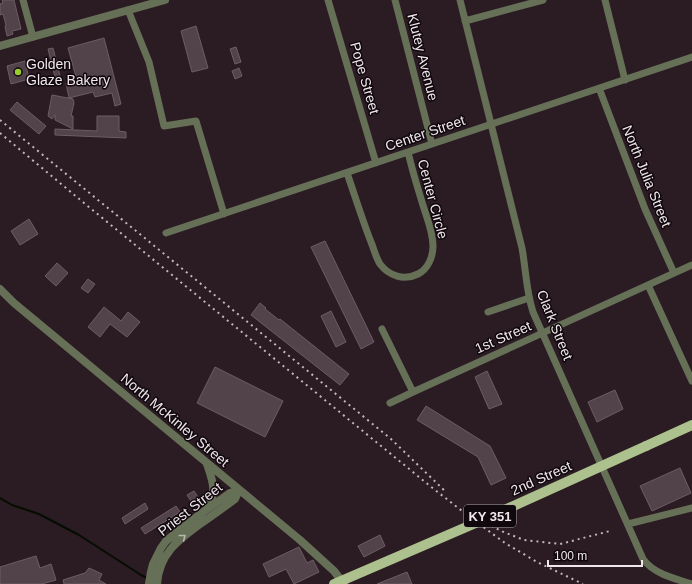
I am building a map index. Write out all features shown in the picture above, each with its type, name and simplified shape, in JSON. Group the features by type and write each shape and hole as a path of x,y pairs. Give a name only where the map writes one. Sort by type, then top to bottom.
{"main road":[{"name":"2nd Street","path":"334,584 478,522 692,425"}],"street":[{"path":"23,0 33,37"},
{"path":"0,46 165,0"},
{"name":"Pope Street","path":"328,0 376,163"},
{"name":"Klutey Avenue","path":"395,0 432,144"},
{"name":"Clark Street","path":"460,0 522,248 529,298 533,312 643,559 652,568 663,574 692,584"},
{"path":"465,21 543,0"},
{"path":"605,0 625,80"},
{"path":"128,10 149,62 164,126 196,121 224,214"},
{"name":"Center Street","path":"166,233 692,57"},
{"name":"North Julia Street","path":"599,88 645,209 674,273"},
{"name":"Center Circle","path":"347,172 367,232 380,264 394,276 407,278 423,271 430,262 433,244 408,152"},
{"name":"1st Street","path":"390,403 692,265"},
{"path":"648,285 692,381"},
{"name":"North McKinley Street","path":"0,289 14,303 300,540 334,571 344,584"},
{"path":"488,312 529,298"},
{"path":"382,329 413,392"},
{"path":"203,512 212,500 213,494 213,483 206,463"},
{"name":"Priest Street","path":"157,584 156,566 161,548 166,541 230,493 239,490"},
{"name":"Priest Street","path":"149,584 150,572 177,542 235,499 239,490"},
{"path":"628,524 692,508"}],"building":[{"path":"2,0 14,0 21,29 12,31 13,34 7,36 3,14 0,15 0,4 3,3"},
{"path":"196,26 208,68 192,72 181,31"},
{"path":"104,38 121,104 115,106 112,93 95,97 93,92 69,98 66,83 77,80 68,48"},
{"path":"236,47 241,62 235,64 230,49"},
{"path":"53,48 60,76 55,77 48,49"},
{"name":"Golden Glaze Bakery","path":"25,61 29,79 11,84 7,66"},
{"path":"239,68 242,76 235,79 232,71"},
{"path":"52,95 73,99 74,103 71,116 73,116 73,129 55,120 55,115 52,119 48,116"},
{"path":"17,102 46,126 39,134 10,110"},
{"path":"97,116 119,116 119,131 126,132 126,138 55,135 55,129 97,131"},
{"path":"29,219 38,234 20,245 11,231"},
{"path":"325,241 374,342 361,349 311,247"},
{"path":"57,263 68,273 56,286 45,276"},
{"path":"88,279 95,284 88,293 81,288"},
{"path":"260,303 266,308 265,309 279,320 280,319 349,374 340,385 251,315"},
{"path":"104,307 121,321 128,312 140,322 127,337 110,324 100,337 88,327"},
{"path":"331,311 346,342 336,347 321,316"},
{"path":"215,367 283,401 265,437 197,403"},
{"path":"487,371 502,404 489,409 475,377"},
{"path":"615,390 623,409 597,422 588,402"},
{"path":"426,406 490,446 506,478 491,485 478,457 417,420"},
{"path":"680,468 691,493 652,511 640,486"},
{"path":"194,491 198,497 191,501 187,495"},
{"path":"145,503 148,509 125,524 122,518"},
{"path":"176,506 180,512 145,534 141,528"},
{"path":"380,535 385,546 364,557 358,546"},
{"path":"299,547 307,563 313,560 319,572 294,584 286,569 269,577 263,564"},
{"path":"36,556 40,568 51,564 56,580 42,584 0,584 0,567"},
{"path":"89,568 102,574 99,580 106,584 64,584 63,580 85,573"},
{"path":"407,572 412,584 377,584"}],"waterway":[{"path":"0,498 12,505 39,514 79,535 147,578"}],"railway":[{"path":"0,120 391,439 446,492"},
{"path":"0,133 430,486 475,521 505,543 537,562 583,584"},
{"path":"481,520 501,531 524,540 560,544 610,531"}],"place":[{"name":"Golden Glaze Bakery","path":"18,72"}]}
